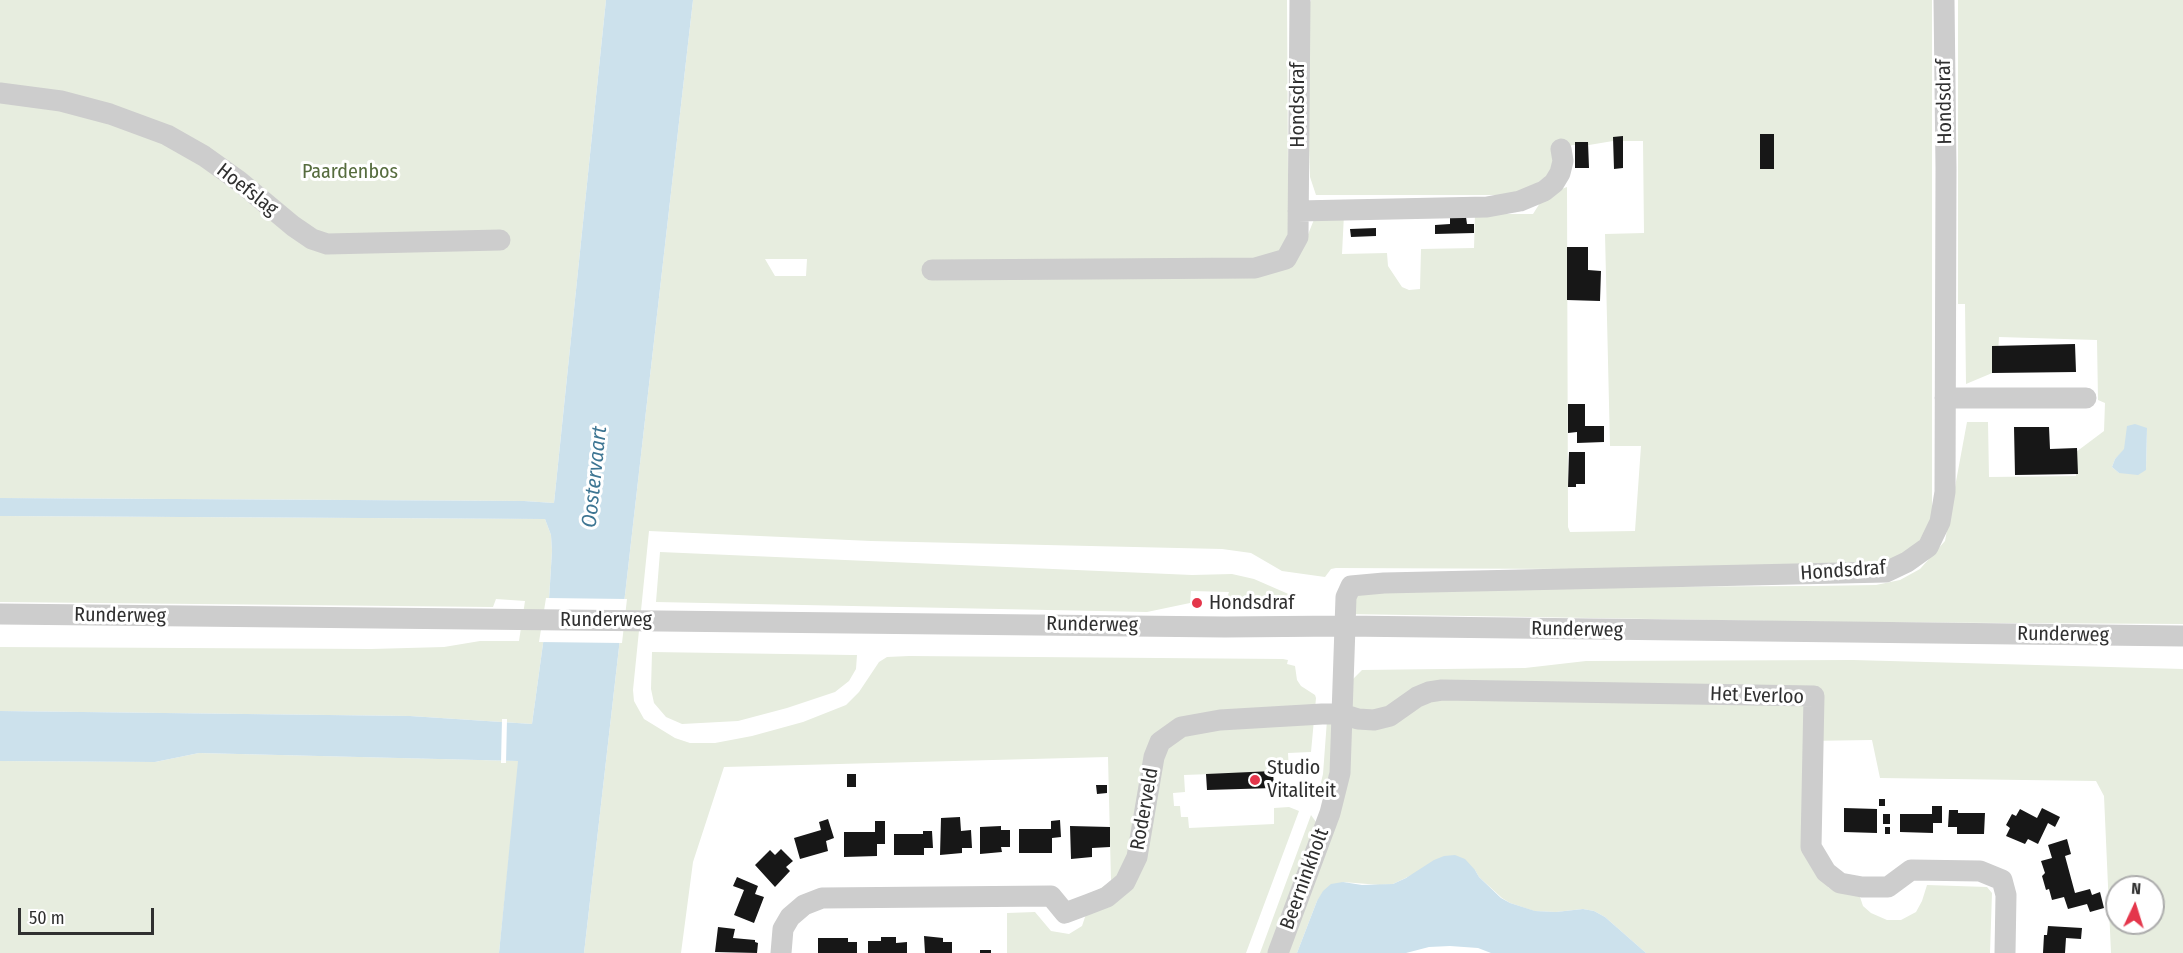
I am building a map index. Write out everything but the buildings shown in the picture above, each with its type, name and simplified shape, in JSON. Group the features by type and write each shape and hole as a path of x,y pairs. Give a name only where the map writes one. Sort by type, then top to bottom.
{"street":[{"name":"Hondsdraf","path":"932,270 1255,268 1287,259 1298,237 1300,0"},
{"name":"Hondsdraf","path":"1344,626 1346,597 1351,586 1384,583 1886,572 1907,562 1928,546 1940,522 1944,492 1947,168 1944,0"},
{"name":"Hoefslag","path":"0,93 62,101 111,114 166,135 204,156 312,239 327,244 500,240"},
{"path":"1298,211 1487,207 1520,201 1544,191 1554,183 1563,161 1561,149"},
{"path":"1945,398 2086,398"},
{"name":"Runderweg","path":"0,614 2183,636"},
{"name":"Beerninkholt","path":"1278,953 1330,813 1340,773 1344,626"},
{"name":"Het Everloo","path":"1342,714 1358,719 1374,720 1390,716 1416,697 1442,690 1814,696 1811,847 1826,872 1840,883 1862,887 1888,887 1911,870 1980,871 2002,880 2006,895 2005,953"},
{"name":"Roderveld","path":"781,953 783,929 790,917 804,905 822,898 1051,896 1065,913 1107,897 1125,882 1137,857 1154,757 1160,742 1181,727 1196,723 1342,714"}],"green space":[{"name":"Paardenbos","path":"0,0 606,0 554,503 0,498"},
{"path":"693,0 1287,0 1290,232 1305,242 1315,217 1344,214 1342,254 1387,253 1388,266 1402,287 1409,290 1420,289 1421,249 1474,248 1475,214 1533,214 1545,195 1567,187 1568,527 1570,532 1635,531 1641,446 1610,446 1605,234 1644,233 1643,141 1572,145 1567,149 1567,175 1544,178 1520,195 1316,195 1310,177 1306,60 1311,0 1932,0 1932,518 1915,549 1891,564 1820,570 1336,568 1331,569 1325,577 1282,571 1251,553 1222,549 871,541 649,531 633,690 634,701 644,719 675,738 690,743 715,743 803,722 846,705 859,692 879,662 887,657 1283,659 1288,660 1287,664 1295,666 1297,680 1316,698 1311,752 1288,753 1289,771 1184,775 1185,792 1173,793 1174,806 1180,806 1181,817 1188,817 1189,828 1274,824 1274,808 1289,807 1299,811 1246,953 1007,953 1007,913 1035,912 1051,931 1069,934 1082,926 1087,911 1118,897 1144,800 1121,879 1084,900 1111,881 1108,757 724,767 693,862 681,953 584,953","holes":["765,259 807,259 806,276 775,276"]},
{"path":"1958,0 2183,0 2183,624 1835,622 1346,614 1352,599 1371,588 1813,586 1876,585 1900,580 1920,569 1945,541 1967,422 1988,422 1989,477 2076,476 2076,452 2104,431 2105,403 2098,400 2097,340 1999,337 1997,371 1966,384 1965,304 1958,304","holes":["2147,428 2146,470 2119,473 2112,467 2115,459"]},
{"path":"0,516 545,519 551,535 552,551 549,600 532,724 410,716 0,711 0,647 371,649 444,647 480,641 519,641 525,601 496,599 493,607 0,602"},
{"path":"660,552 1192,575 1232,574 1254,579 1293,596 1294,607 1227,598 1229,592 1191,591 1190,603 1147,612 656,602"},
{"path":"652,652 857,655 856,669 849,681 835,692 738,721 682,724 666,717 654,703 651,689"},
{"path":"1853,660 2183,669 2183,953 2111,953 2110,935 2165,935 2165,875 2108,875 2104,796 2096,781 1880,778 1872,740 1806,741 1818,872 1829,888 1859,894 1863,906 1871,913 1887,920 1901,920 1916,912 1927,885 1987,887 1992,893 1990,953 1646,953 1605,917 1594,911 1583,909 1556,912 1534,911 1510,903 1479,877 1475,870 1416,873 1393,884 1343,882 1317,901 1297,953 1286,953 1352,680 1362,670 1525,668 1586,661"},
{"path":"1327,720 1334,720 1330,783 1324,798 1317,799 1323,774"},
{"path":"199,753 519,761 499,953 0,953 0,761 155,762"},
{"path":"1311,815 1316,822 1268,953 1260,953"}],"water":[{"name":"Oostervaart","path":"606,0 693,0 584,953 499,953 518,761 199,753 155,762 0,761 0,711 410,716 532,724 549,600 552,551 551,535 545,519 0,516 0,498 554,503"},
{"path":"2135,424 2147,428 2146,470 2138,475 2119,473 2112,467 2115,459 2124,449 2127,426"},
{"path":"1455,855 1465,859 1479,877 1501,898 1510,903 1535,911 1556,912 1583,909 1594,911 1605,917 1646,953 1491,953 1478,948 1450,946 1429,947 1406,953 1297,953 1317,901 1331,884 1343,882 1362,885 1393,884 1434,860"}],"pier":[{"path":"546,598 627,599 622,643 539,642"},
{"path":"502,719 507,719 506,763 501,763"}],"place":[{"name":"Hondsdraf","path":"1197,603"},
{"name":"Studio Vitaliteit","path":"1255,780"}]}
